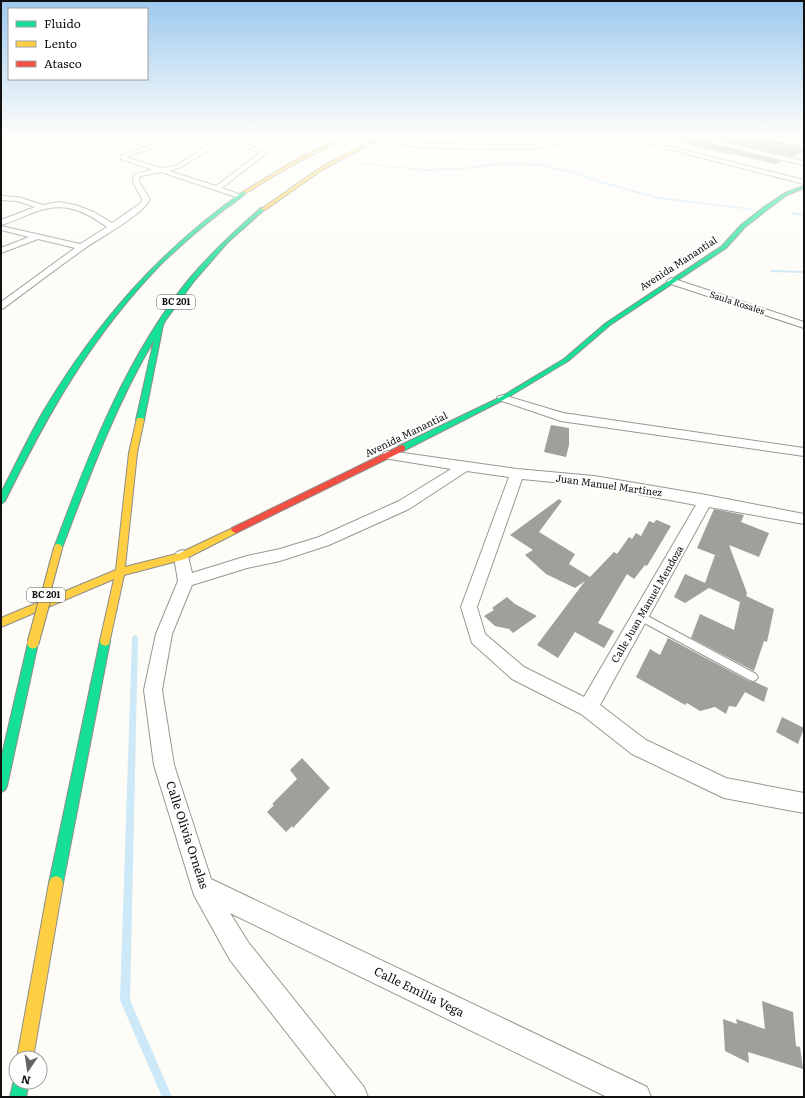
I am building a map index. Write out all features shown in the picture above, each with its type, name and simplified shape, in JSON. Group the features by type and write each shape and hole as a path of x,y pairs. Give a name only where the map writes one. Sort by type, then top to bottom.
{"main road":[{"path":"22,438 54,400 101,333 148,277 204,222 258,185"},
{"name":"BC 201","path":"1,786 33,643 58,548 77,496 110,416 160,325 197,274 223,244 267,206 296,185"},
{"name":"Avenida Manantial","path":"1,623 120,572 182,556 503,398 566,360 608,324 724,247 745,225 782,196 804,187"},
{"path":"26,1050 61,854 120,572 133,453 160,325"},
{"path":"1,501 54,400"}],"street":[{"path":"1,306 81,247 144,204 146,198 138,185"},
{"path":"205,185 240,196"},
{"path":"217,189 222,185"},
{"path":"1,198 18,199 43,206"},
{"path":"1,223 51,204 75,207 90,212 112,227"},
{"path":"1,228 81,247"},
{"path":"1,251 36,236"},
{"name":"Saula Rosales","path":"671,282 804,325"},
{"path":"1,300 13,297"},
{"path":"503,398 560,417 804,452"},
{"name":"Juan Manuel Martínez","path":"389,455 517,474 594,481 706,500 804,519"},
{"path":"182,556 186,581 247,562 280,555 324,541 404,505 465,466"},
{"path":"517,474 469,607 478,638 518,673 588,708 639,747 724,788 804,803"},
{"name":"Calle Juan Manuel Mendoza","path":"588,708 706,500"},
{"name":"Calle Olivia Ornelas","path":"186,581 164,634 153,690 164,765 202,887 239,951 354,1097"},
{"name":"Calle Emilia Vega","path":"202,887 637,1097"}],"lane":[{"path":"640,616 753,677"}],"building":[{"path":"551,425 569,428 569,445 566,457 544,452"},
{"path":"559,499 562,501 539,532 575,554 569,564 590,577 614,552 617,554 629,537 632,539 636,533 641,536 649,521 654,523 657,520 671,526 647,566 645,565 634,579 627,574 598,623 614,631 604,648 575,632 558,658 537,645 585,581 575,588 546,574 525,555 533,550 510,535"},
{"path":"714,509 744,515 741,522 769,533 759,557 729,545 747,593 746,596 774,609 767,642 764,641 754,671 691,638 700,614 734,630 740,602 709,588 685,603 674,597 685,574 705,583 715,555 697,548"},
{"path":"507,597 515,604 537,616 513,633 509,629 495,626 484,616 494,610 492,608"},
{"path":"668,638 749,681 768,688 764,702 745,692 736,707 729,706 726,714 715,707 700,711 687,703 685,705 636,677 650,649 660,655"},
{"path":"782,717 804,728 798,744 776,732"},
{"path":"302,758 330,788 293,828 292,826 286,832 267,812 274,805 272,804 297,779 290,770"},
{"path":"762,1001 793,1012 796,1046 800,1047 803,1069 748,1052 749,1063 725,1051 723,1019 737,1024 736,1019 765,1029"}],"waterway":[{"path":"612,185 658,198 754,209"},
{"path":"792,213 804,215"},
{"path":"772,271 804,272"},
{"path":"135,638 125,1000 167,1097"}],"traffic: fast":[{"path":"402,448 503,398 566,360 608,324 724,247 743,226 766,208 786,194 804,187"},
{"path":"1,501 29,445 66,380 110,320 134,291 186,238 245,192"},
{"path":"58,548 75,502 114,409 137,364 163,320 192,280 225,242 263,209"},
{"path":"140,420 160,325"},
{"path":"56,883 105,641"},
{"path":"1,786 33,643"},
{"path":"18,1097 19,1090"}],"traffic: slow":[{"path":"245,192 256,185"},
{"path":"263,209 297,185"},
{"path":"105,641 120,572 133,453 140,420"},
{"path":"1,623 120,572 182,556 235,530"},
{"path":"33,643 58,548"},
{"path":"26,1050 56,883"}],"traffic: jam":[{"path":"235,530 402,448"}]}
